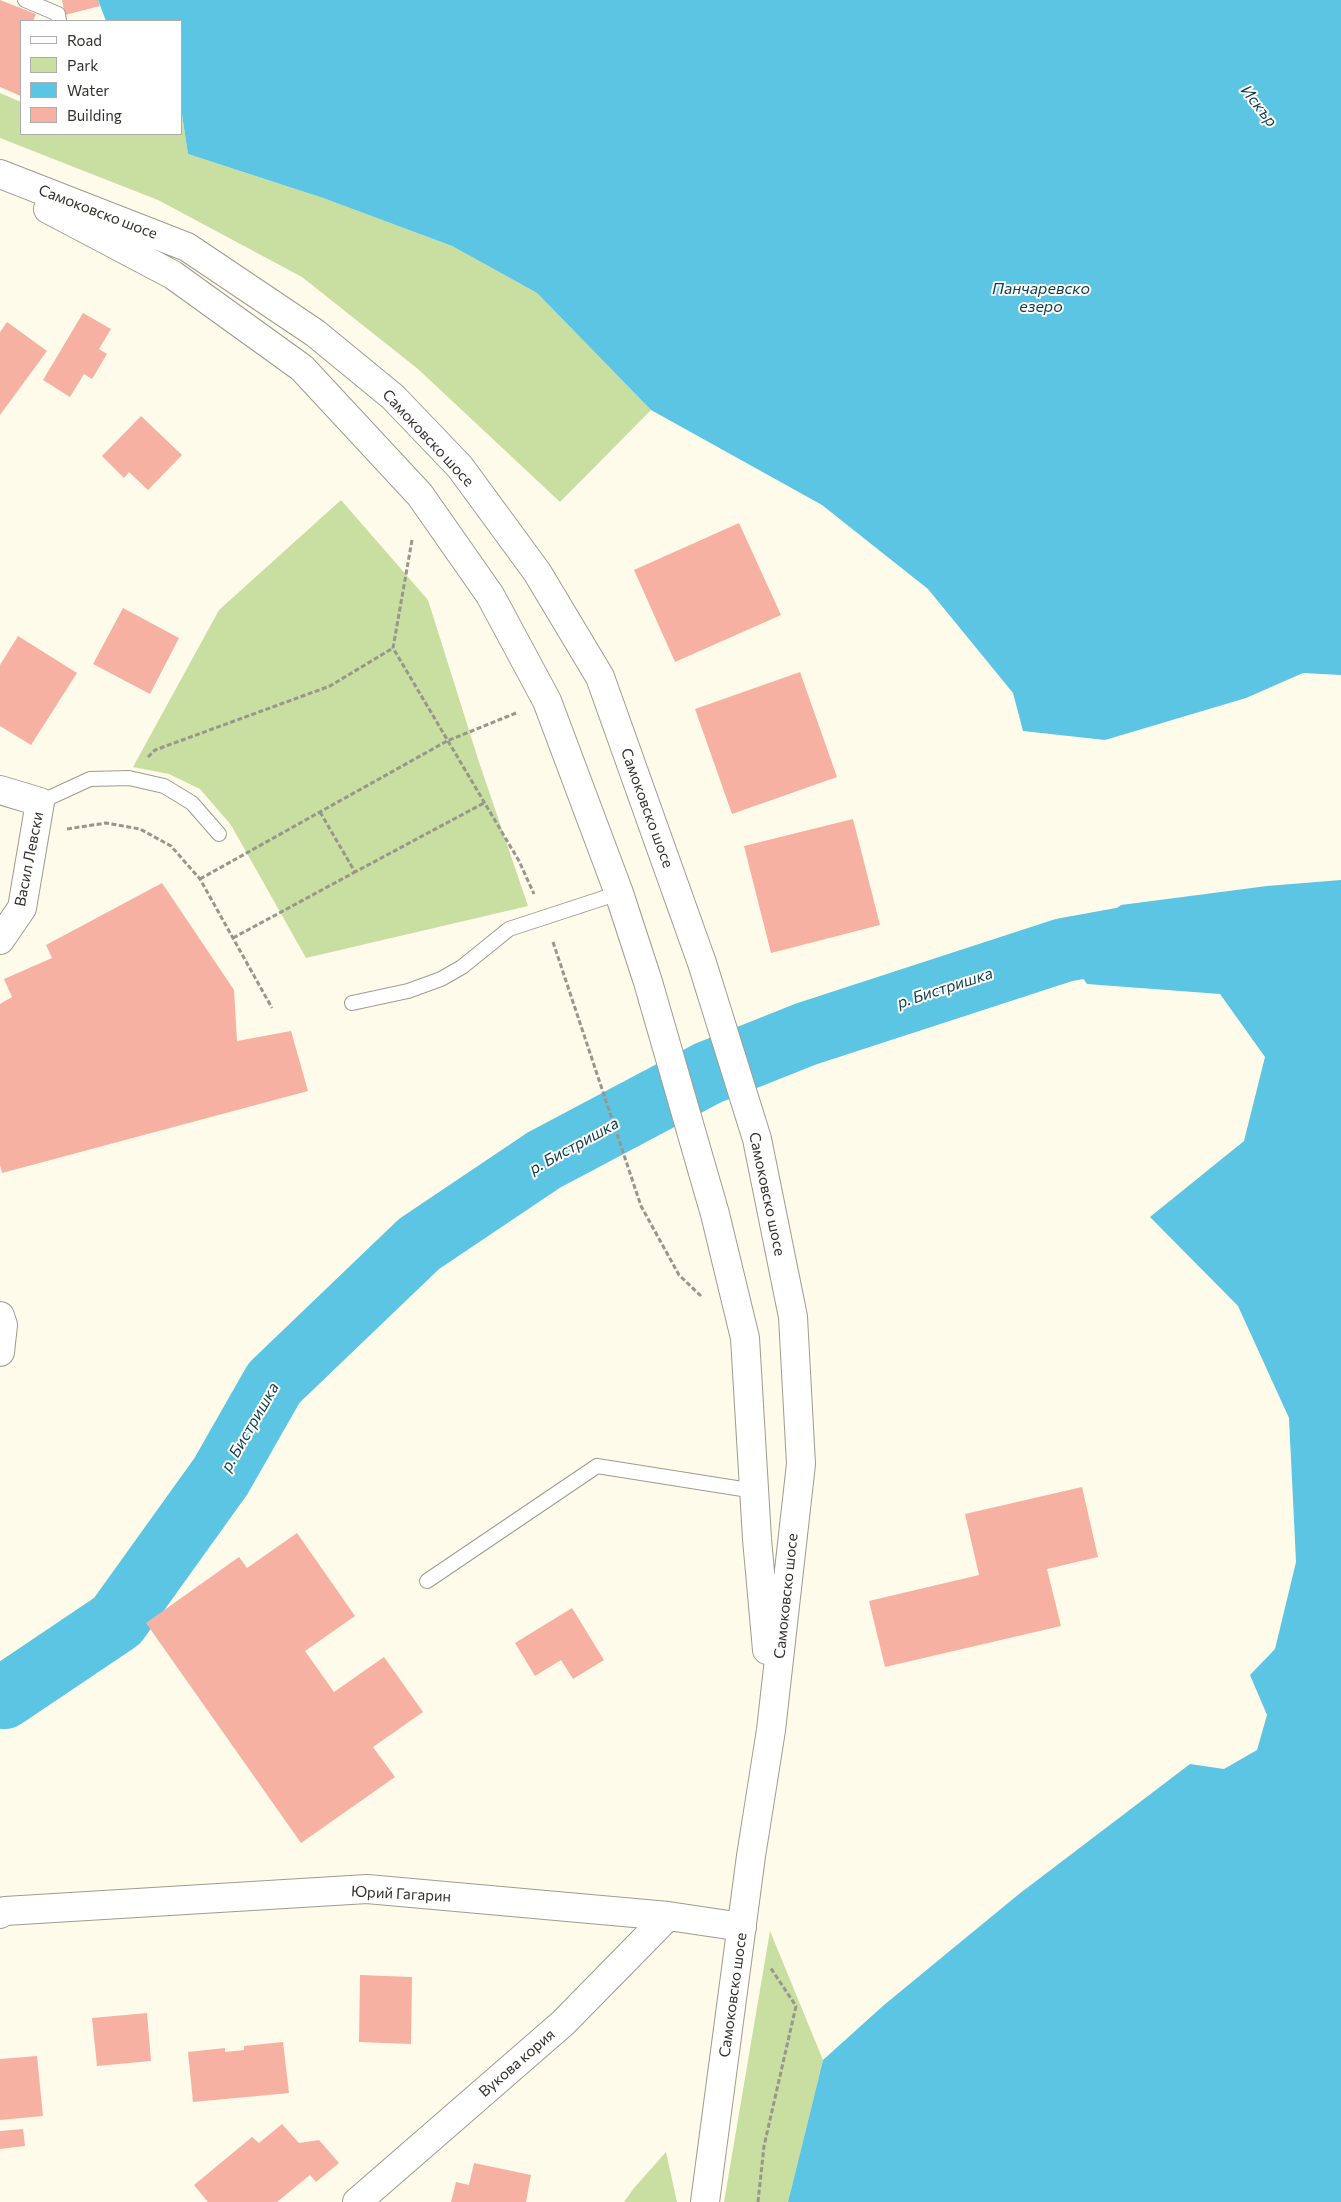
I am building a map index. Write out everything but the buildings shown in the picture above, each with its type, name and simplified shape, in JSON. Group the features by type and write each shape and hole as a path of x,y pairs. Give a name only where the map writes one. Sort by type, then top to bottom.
{"main road":[{"name":"Самоковско шосе","path":"0,174 188,247 315,333 393,397 460,467 537,572 600,677 702,963 756,1139 793,1317 801,1464 771,1730 705,2202"},
{"name":"Самоковско шосе","path":"0,183 173,275 302,368 420,495 490,595 547,701 620,893 648,982 715,1214 746,1338 771,1730"},
{"path":"0,790 40,802"},
{"name":"Васил Левски","path":"0,940 22,908 36,835 40,802"},
{"path":"0,1316 3,1325 0,1352"},
{"name":"Юрий Гагарин","path":"0,1914 5,1911 367,1889 668,1916 742,1927"},
{"name":"Вукова кория","path":"357,2202 563,2023 668,1916"}],"lane":[{"path":"25,0 58,14 58,20"},
{"path":"40,802 90,779 129,778 164,786 192,803 219,834"},
{"path":"352,1003 408,991 441,979 462,967 509,929 620,893"},
{"path":"427,1581 597,1466 755,1491"}],"path":[{"path":"420,495 393,648 519,862 545,917 640,1206 679,1275 706,1300"},
{"path":"129,778 155,750 330,686 393,648"},
{"path":"200,879 447,741"},
{"path":"233,938 484,803"},
{"path":"320,812 354,872"},
{"path":"36,835 106,822 140,828 172,846 200,879 272,1008"},
{"path":"742,1927 796,2006 764,2146 758,2202"}],"green space":[{"path":"0,93 20,102 20,135 182,135 182,115 188,154 323,198 452,246 537,293 651,410 560,502 418,369 302,277 158,200 0,138"},
{"path":"341,500 428,600 479,762 528,906 306,958 231,825 200,789 169,774 133,767 219,610"},
{"path":"770,1931 823,2060 788,2202 724,2202"},
{"path":"666,2152 677,2202 624,2202 634,2188"}],"water":[{"name":"Панчаревско езеро","path":"98,0 1341,0 1341,675 1303,673 1246,698 1105,740 1023,731 1013,693 928,589 822,505 651,410 537,293 452,246 323,198 188,154 182,115 182,20 106,20"},
{"path":"1341,880 1341,2202 788,2202 823,2060 884,2005 1019,1894 1190,1764 1224,1769 1257,1750 1267,1715 1250,1675 1275,1649 1296,1562 1289,1418 1238,1306 1150,1217 1244,1141 1265,1057 1220,994 1087,984 1064,950 1121,905 1267,886"}],"waterway":[{"name":"р. Бистришка","path":"0,1696 4,1697 117,1621 221,1476 274,1383 419,1244 544,1160 708,1073 806,1034 1064,950 1152,934"}],"water label":[{"name":"Искър","path":"1259,106"}]}
